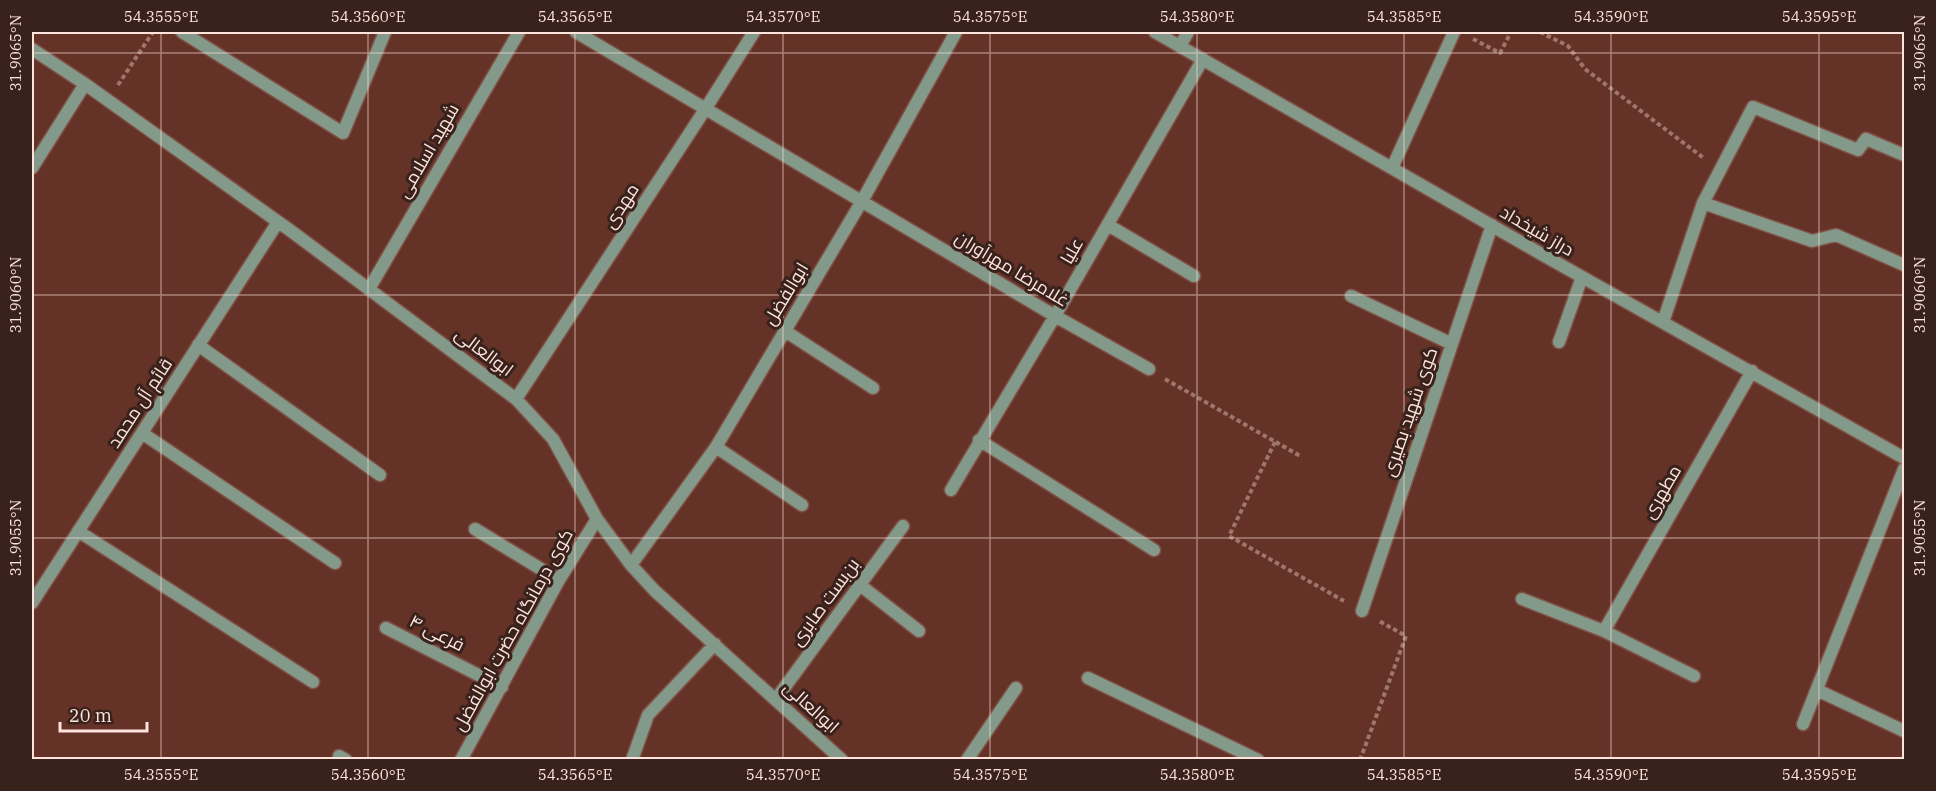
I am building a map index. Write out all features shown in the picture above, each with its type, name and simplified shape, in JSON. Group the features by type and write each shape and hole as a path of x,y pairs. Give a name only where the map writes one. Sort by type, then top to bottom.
{"street":[{"path":"182,32 343,133 385,32"},
{"name":"شهید اسلامی","path":"369,289 519,32"},
{"name":"غلامرضا مهرآوران","path":"576,32 1055,316 1149,369"},
{"name":"مهدی","path":"516,399 753,32"},
{"name":"ابوالفضل","path":"631,565 716,447 862,201 956,32"},
{"name":"دراز شیخداد","path":"1155,32 1582,277 1905,458"},
{"path":"1180,46 1188,32"},
{"path":"1392,168 1454,32"},
{"name":"ابوالعالی","path":"32,49 85,84 278,222 516,399 553,439 597,519 631,565 655,591 842,759"},
{"name":"علیا","path":"951,490 1055,316 1203,59"},
{"path":"32,168 85,84"},
{"path":"1663,322 1703,203 1753,107 1858,150 1866,139 1905,155"},
{"path":"1703,203 1812,241 1836,235 1905,266"},
{"name":"قائم آل محمد","path":"32,603 278,222"},
{"path":"1108,225 1194,276"},
{"name":"کوی شهید بصیری","path":"1362,611 1492,225"},
{"path":"1559,342 1582,277"},
{"path":"1351,296 1452,344"},
{"path":"785,331 873,388"},
{"path":"198,345 380,475"},
{"name":"مطهری","path":"1604,631 1752,371"},
{"path":"142,433 335,563"},
{"path":"980,440 1154,549"},
{"path":"716,447 802,505"},
{"path":"1803,724 1905,469"},
{"name":"کوی درمانگاه حضرت ابوالفضل","path":"461,759 559,580 597,519"},
{"name":"بن‌بست صابری","path":"776,699 903,526"},
{"path":"475,529 559,580"},
{"path":"78,531 313,682"},
{"path":"860,585 919,631"},
{"path":"1522,599 1604,631 1694,676"},
{"name":"فرعی ۴","path":"386,628 502,687"},
{"path":"632,759 648,715 716,644"},
{"path":"1088,678 1258,759"},
{"path":"967,759 1016,688"},
{"path":"1817,690 1905,731"}],"path":[{"path":"108,101 153,32"},
{"path":"1468,37 1500,52 1511,32"},
{"path":"1540,32 1568,46 1585,69 1720,170"},
{"path":"1149,369 1302,457"},
{"path":"1275,442 1229,536 1406,636 1360,759"}]}
